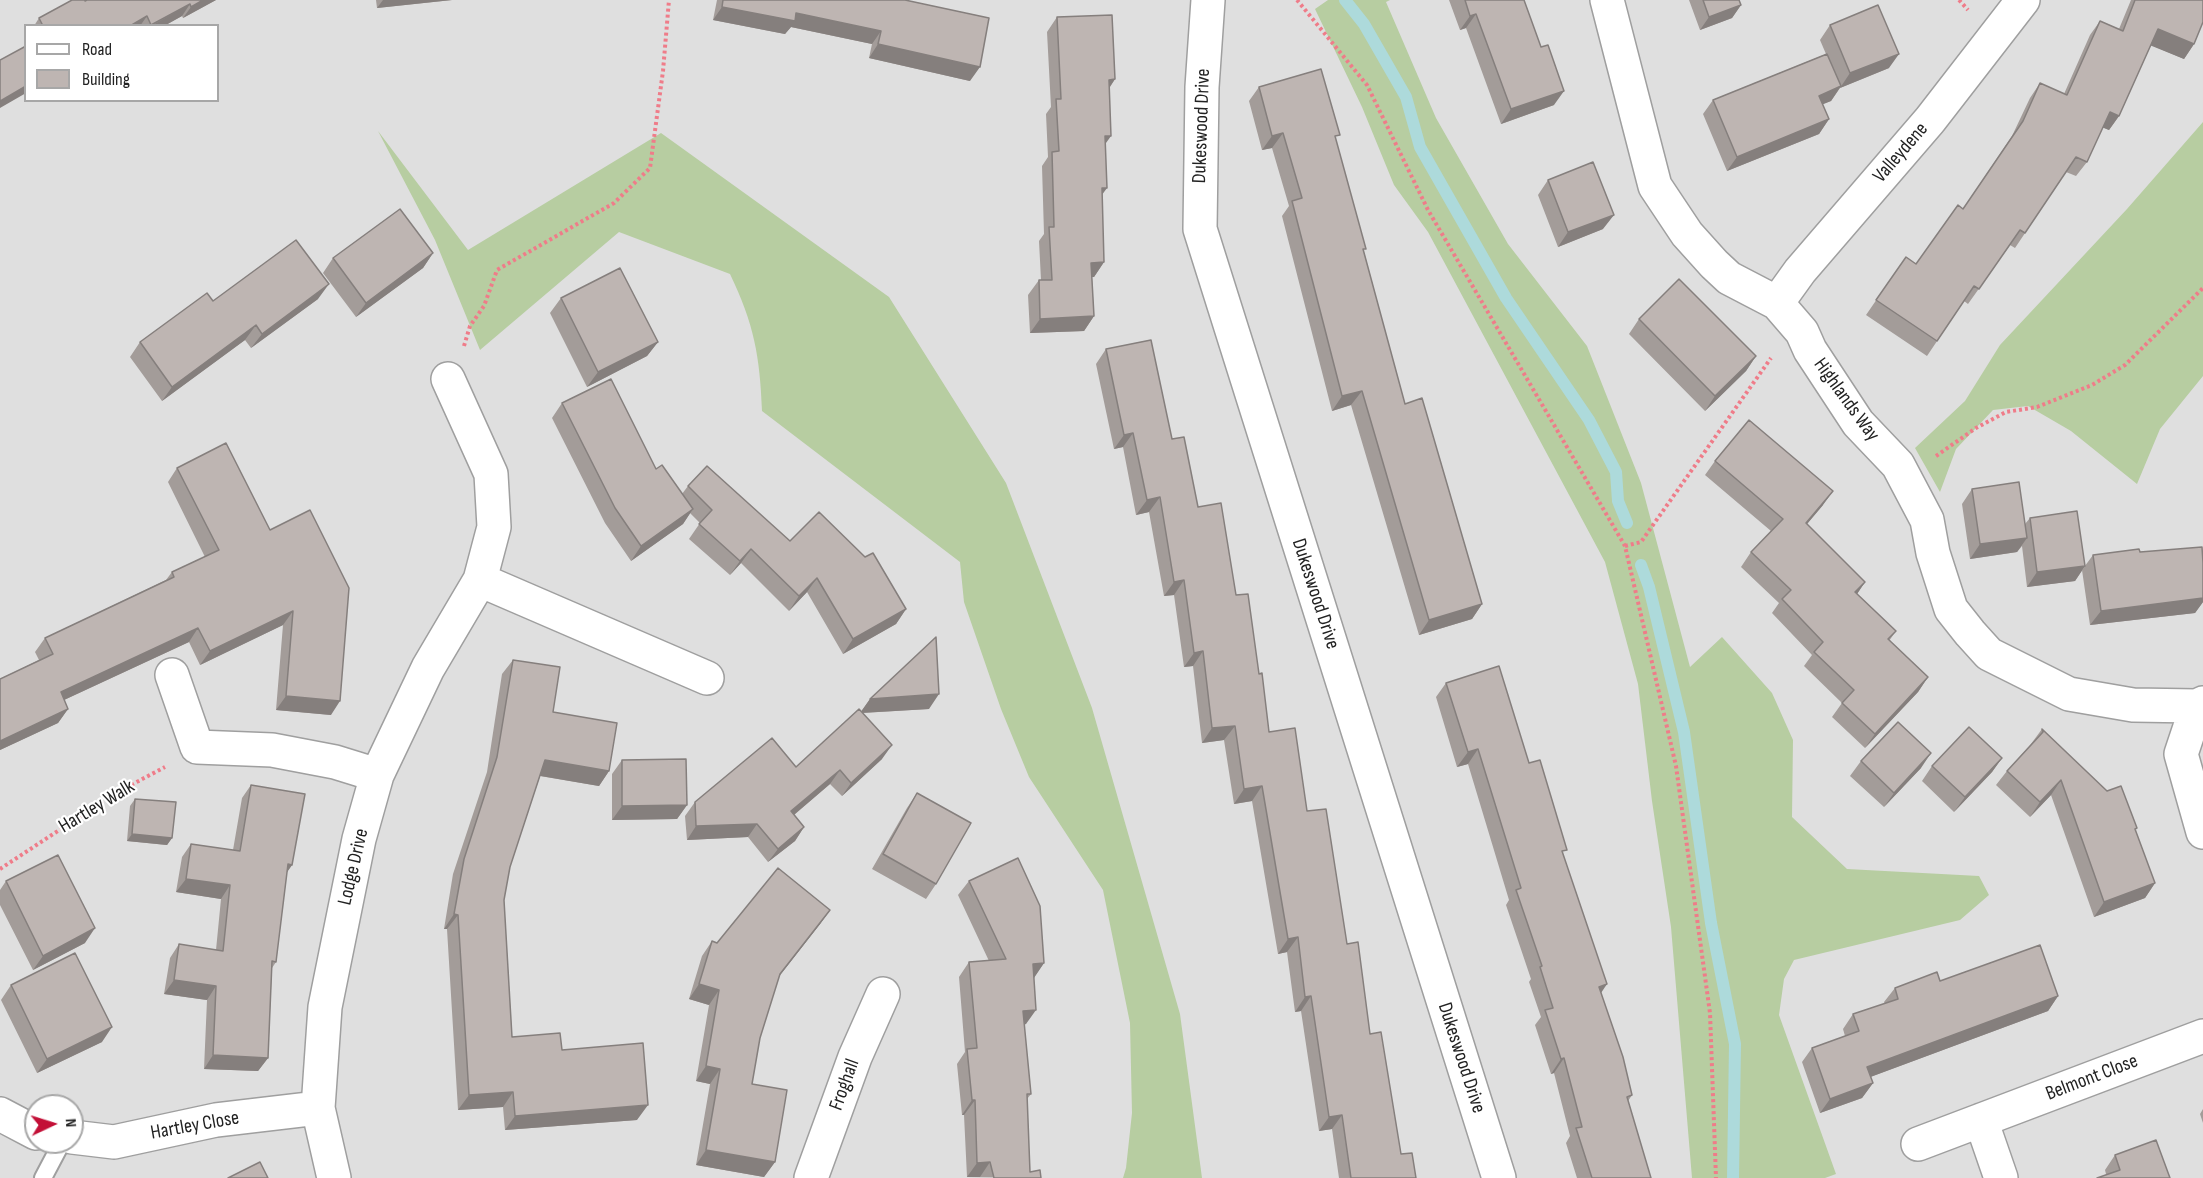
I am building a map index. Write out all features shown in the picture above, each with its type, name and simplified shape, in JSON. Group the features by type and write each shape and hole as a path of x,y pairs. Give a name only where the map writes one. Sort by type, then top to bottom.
{"street":[{"name":"Dukeswood Drive","path":"1208,0 1202,87 1200,229 1499,1178"},
{"name":"Highlands Way","path":"1607,0 1655,186 1687,234 1714,264 1729,278 1786,315 1802,333 1815,358 1858,423 1898,465 1927,520 1933,553 1951,609 1989,654 2069,694 2133,705 2200,704"},
{"name":"Valleydene","path":"1786,315 1800,271 1930,120 2022,0"},
{"name":"Lodge Drive","path":"334,1178 318,1108 325,1006 359,839 377,775 428,668 480,580 494,527 491,474 448,379"},
{"path":"480,580 707,678"},
{"path":"172,675 196,747 272,750 335,762 377,775"},
{"path":"2200,704 2181,754 2203,832"},
{"name":"Froghall","path":"812,1178 855,1057 883,994"},
{"name":"Belmont Close","path":"1918,1144 2203,1036"},
{"name":"Hartley Close","path":"84,1138 114,1142 216,1120 318,1108"},
{"path":"0,1113 24,1126"},
{"path":"1981,1120 2001,1178"}],"lane":[{"path":"43,1178 56,1154"}],"path":[{"path":"448,379 459,365 470,326 484,306 497,270 614,203 650,168 663,71 669,0"},
{"path":"1297,0 1366,86 1428,210 1625,546 1676,766 1710,1013 1716,1178"},
{"path":"1905,477 1976,428 2006,412 2037,407 2092,385 2125,365 2203,288"},
{"path":"1625,546 1641,542 1750,384 1786,315"},
{"name":"Hartley Walk","path":"0,869 114,794 196,747"}],"shaded area":[{"path":"0,0 2203,0 2203,1178 0,1178"}],"green space":[{"path":"1328,0 1390,0 1386,2 1436,118 1508,244 1587,346 1641,483 1690,667 1722,637 1772,693 1793,740 1792,817 1847,869 1979,876 1989,895 1960,920 1794,960 1784,979 1779,1015 1836,1174 1825,1178 1692,1178 1671,927 1652,801 1638,684 1605,562 1428,232 1394,185 1362,107 1315,9"},
{"path":"2203,122 2203,376 2160,429 2137,484 2071,431 2028,406 1993,410 1956,449 1940,492 1915,448 1965,401 2000,345 2127,209"},
{"path":"378,131 468,250 661,133 889,297 1006,483 1092,708 1180,1014 1202,1178 1123,1178 1132,1113 1130,1023 1103,890 1029,777 1001,709 964,602 960,562 762,411 760,373 754,341 745,309 730,274 619,232 480,350 435,240"}],"building":[{"path":"72,0 203,0 191,7 190,4 153,24 151,24 147,16 133,24 42,24 39,18"},
{"path":"723,0 905,0 989,18 980,67 878,44 881,31 796,13 795,21 722,7"},
{"path":"1465,0 1524,0 1541,47 1548,45 1564,91 1511,109 1476,14 1470,16"},
{"path":"1703,0 1739,0 1741,5 1709,17"},
{"path":"2135,0 2203,0 2203,22 2194,44 2158,29 2119,116 2110,112 2087,162 2076,157 2025,233 2020,230 1979,289 1974,286 1937,341 1876,300 1906,257 1916,264 1958,205 1963,209 2023,121 2040,83 2067,95 2100,21 2123,31"},
{"path":"1878,5 1899,54 1850,73 1830,25"},
{"path":"1112,15 1115,79 1109,80 1111,136 1105,136 1107,188 1102,188 1104,262 1091,263 1094,316 1040,319 1039,280 1052,280 1049,227 1054,227 1052,152 1059,151 1056,99 1061,99 1057,17"},
{"path":"24,47 24,87 0,101 0,60"},
{"path":"1827,54 1841,86 1819,96 1829,119 1737,157 1713,100"},
{"path":"1321,69 1340,135 1335,136 1366,249 1363,249 1405,404 1422,398 1482,604 1429,620 1362,391 1342,396 1292,201 1302,198 1283,133 1272,136 1259,87"},
{"path":"1593,162 1614,215 1568,232 1548,180"},
{"path":"400,209 433,253 366,303 333,258"},
{"path":"296,240 329,284 262,334 256,325 172,387 140,342 207,293 213,301"},
{"path":"620,268 658,342 598,372 561,298"},
{"path":"1679,279 1756,356 1715,396 1639,319"},
{"path":"1151,340 1172,439 1184,437 1198,507 1221,503 1236,595 1248,594 1259,674 1262,673 1269,732 1295,728 1307,811 1326,809 1347,944 1358,942 1370,1034 1381,1032 1401,1154 1412,1153 1416,1178 1351,1178 1342,1115 1329,1117 1311,996 1305,997 1298,937 1288,939 1262,786 1244,789 1235,726 1212,728 1203,651 1194,653 1184,580 1174,582 1160,497 1147,500 1133,433 1124,435 1106,349"},
{"path":"611,379 656,469 662,465 693,509 641,546 615,508 562,403"},
{"path":"1749,420 1833,491 1806,523 1865,582 1855,592 1896,631 1888,639 1928,677 1875,734 1842,703 1854,690 1814,652 1823,642 1782,599 1791,590 1751,552 1783,519 1715,461"},
{"path":"226,443 270,530 310,510 349,588 340,701 286,696 293,611 210,651 198,628 61,692 68,709 0,741 0,679 53,654 45,638 174,577 172,572 219,550 177,468"},
{"path":"707,466 790,541 819,512 865,557 873,553 906,609 853,639 817,578 799,596 751,549 740,561 699,524 712,510 688,486"},
{"path":"2019,482 2027,538 1980,544 1972,489"},
{"path":"2077,511 2085,566 2037,572 2030,518"},
{"path":"2202,547 2203,598 2101,611 2093,555 2139,549 2140,552"},
{"path":"936,637 939,694 870,699"},
{"path":"513,660 560,667 553,712 617,723 609,771 545,760 510,867 504,900 512,1037 560,1033 562,1050 643,1043 648,1105 515,1116 513,1092 469,1095 458,915 454,914 464,859 497,757"},
{"path":"1499,666 1529,763 1540,760 1567,850 1562,851 1607,984 1599,987 1623,1057 1632,1095 1627,1097 1651,1178 1592,1178 1576,1128 1582,1127 1564,1058 1561,1059 1545,1010 1553,1008 1540,967 1542,966 1516,890 1521,888 1478,749 1468,752 1446,683"},
{"path":"859,709 892,745 851,783 840,770 791,811 804,827 778,849 757,824 696,826 695,802 772,738 796,767"},
{"path":"1898,722 1931,753 1894,793 1861,761"},
{"path":"1969,727 2002,758 1965,797 1932,766"},
{"path":"2042,729 2107,791 2121,786 2155,883 2104,902 2061,780 2040,802 2007,771 2043,732"},
{"path":"686,759 687,805 622,806 622,760"},
{"path":"251,785 305,794 292,865 288,864 276,962 272,961 268,1058 213,1055 216,986 174,980 179,944 223,951 230,885 186,879 191,844 240,851"},
{"path":"917,793 971,823 936,884 883,854"},
{"path":"135,799 176,802 172,838 132,834"},
{"path":"58,855 95,928 43,956 6,881"},
{"path":"1018,858 1040,906 1044,963 1033,964 1036,1010 1023,1011 1031,1094 1027,1094 1030,1172 1040,1170 1041,1178 994,1178 990,1162 977,1163 975,1100 972,1100 967,1049 977,1048 969,962 1006,959 969,881"},
{"path":"778,868 830,910 780,974 760,1038 752,1084 787,1090 775,1162 706,1150 720,1069 706,1066 719,990 699,984 712,941 717,943"},
{"path":"2040,945 2058,996 1867,1067 1873,1083 1830,1099 1812,1048 1859,1031 1853,1014 1898,999 1895,988 1937,972 1940,981"},
{"path":"75,953 112,1027 47,1059 11,985"},
{"path":"2156,1140 2170,1178 2097,1178 2120,1170 2115,1155"},
{"path":"260,1162 268,1178 228,1178"}],"waterway":[{"path":"1345,0 1364,24 1406,97 1420,147 1506,298 1589,420 1616,472 1618,501 1627,523"},
{"path":"1641,565 1649,587 1684,732 1711,923 1735,1044 1733,1178"}]}
